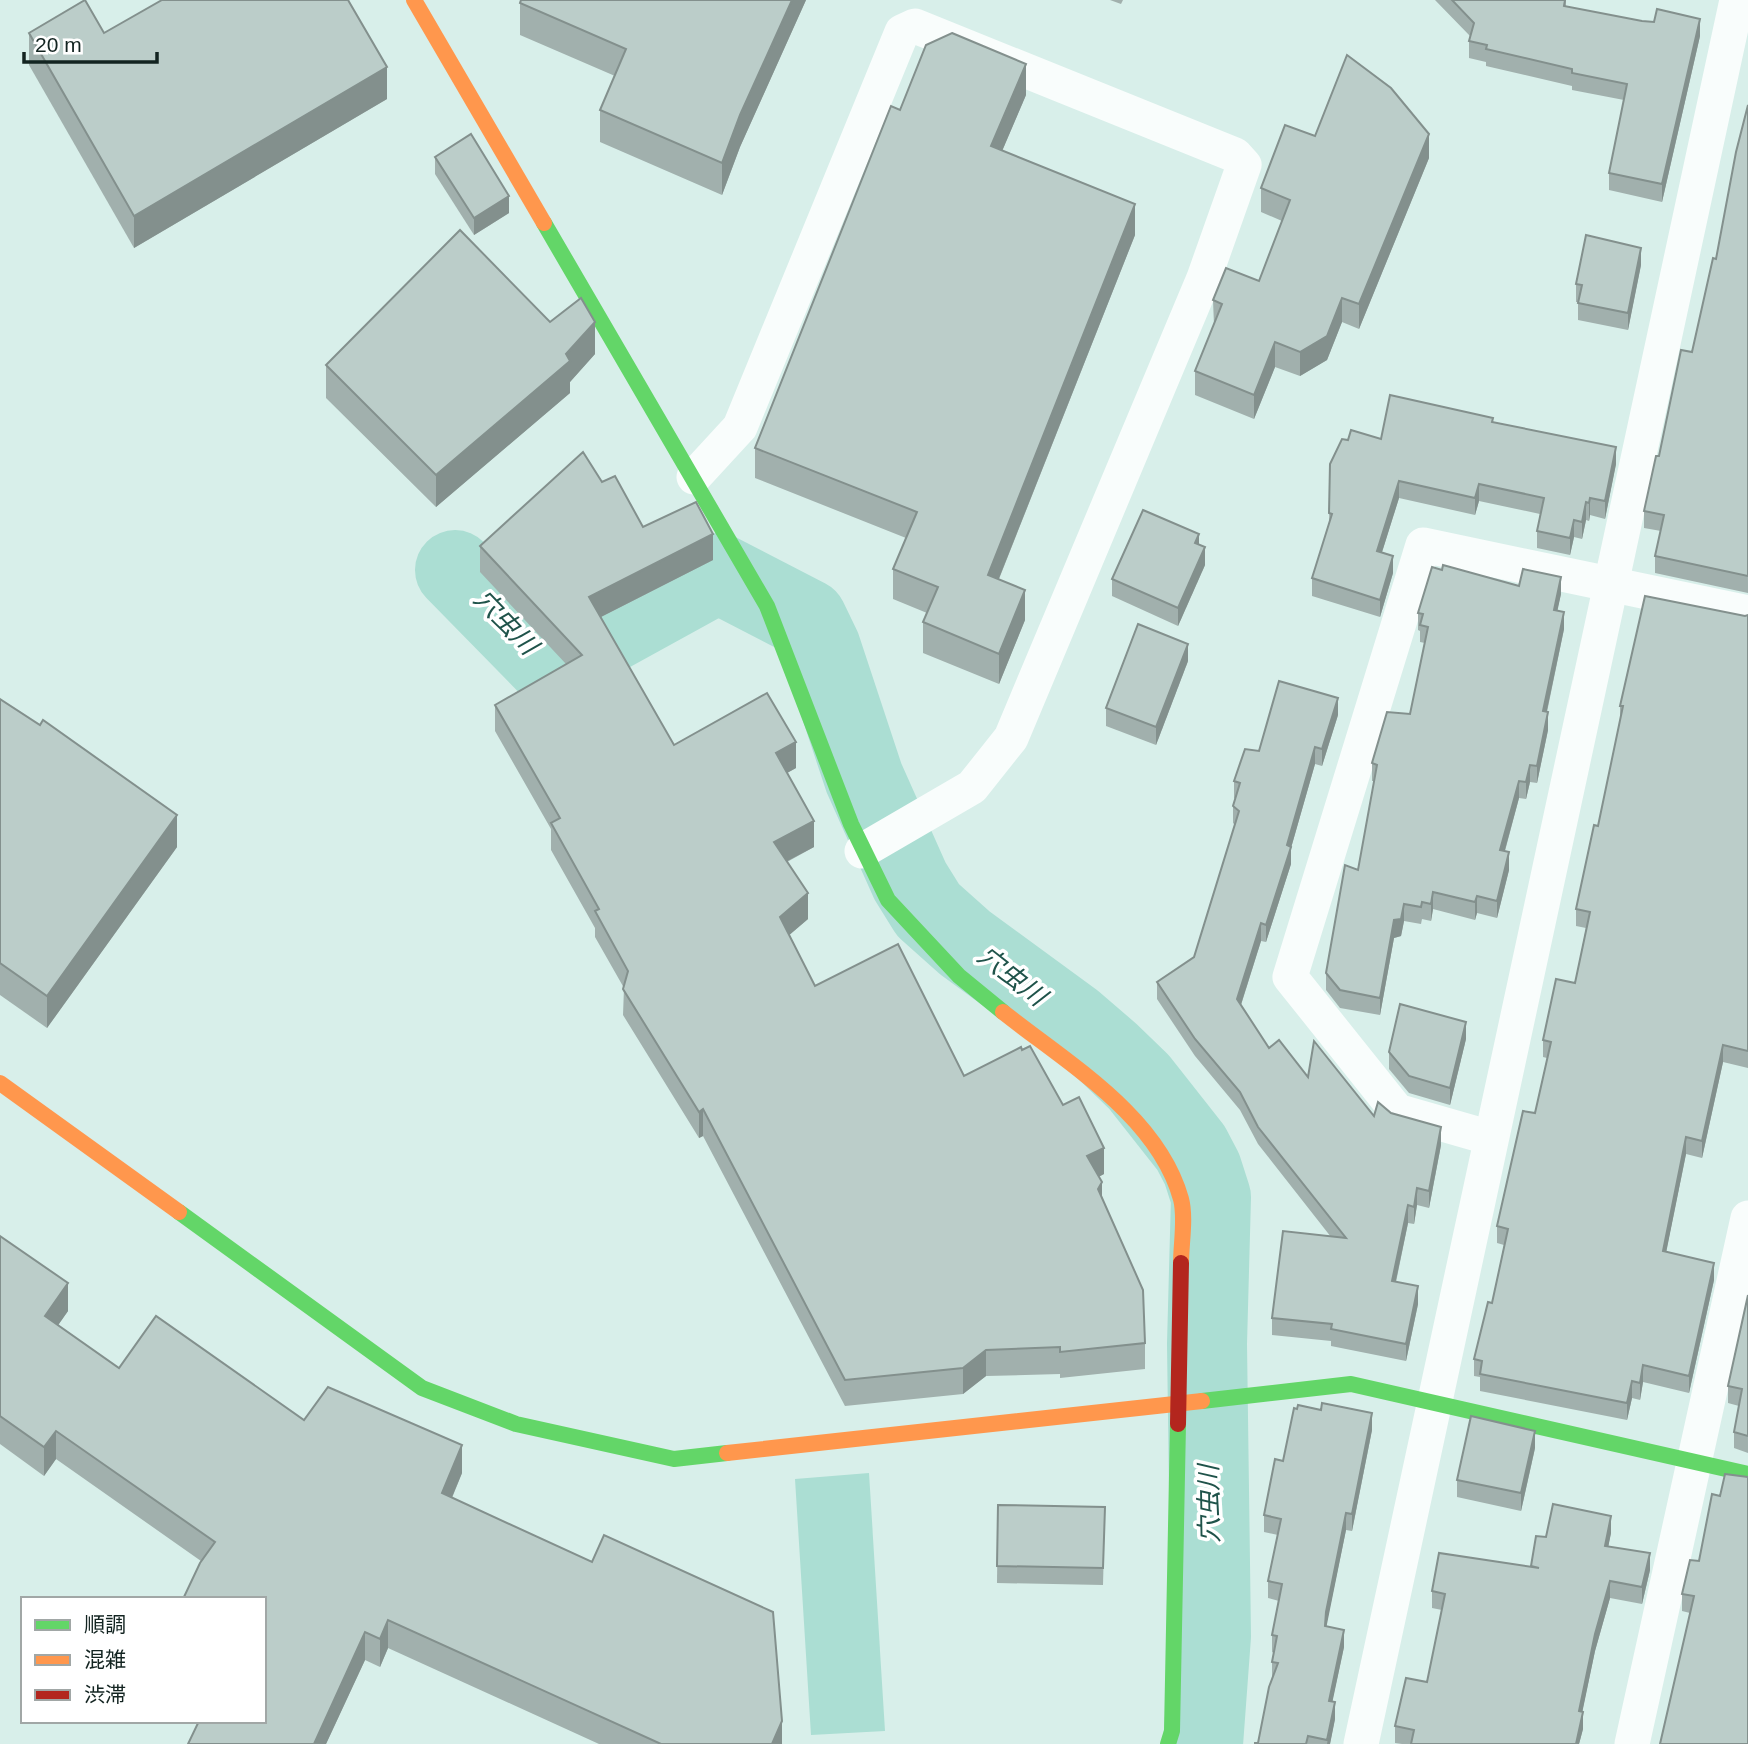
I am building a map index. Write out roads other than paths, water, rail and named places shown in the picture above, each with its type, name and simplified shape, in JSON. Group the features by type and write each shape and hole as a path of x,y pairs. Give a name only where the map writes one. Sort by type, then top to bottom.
{"street":[{"path":"414,0 767,606 862,851 888,900 951,968 1109,1097 1141,1128 1167,1161 1182,1202 1177,1403 1177,1577 1172,1731 1168,1744"},
{"path":"1361,1744 1735,0"},
{"path":"694,477 740,427 902,32 915,26 1235,155 1244,165 1204,278 1011,738 972,787 862,851"},
{"path":"1491,1138 1397,1111 1290,976 1423,545 1748,613"},
{"path":"0,1083 422,1388 516,1424 674,1459 1352,1384 1694,1464 1748,1474"},
{"path":"1632,1744 1748,1218"}],"waterway":[{"name":"穴虫川","path":"455,570 549,666 718,573 807,619 821,648 864,778 910,881 928,910 965,943 1073,1022 1109,1053 1139,1082 1191,1148 1202,1169 1211,1197 1207,1344 1211,1636 1203,1744"}]}
